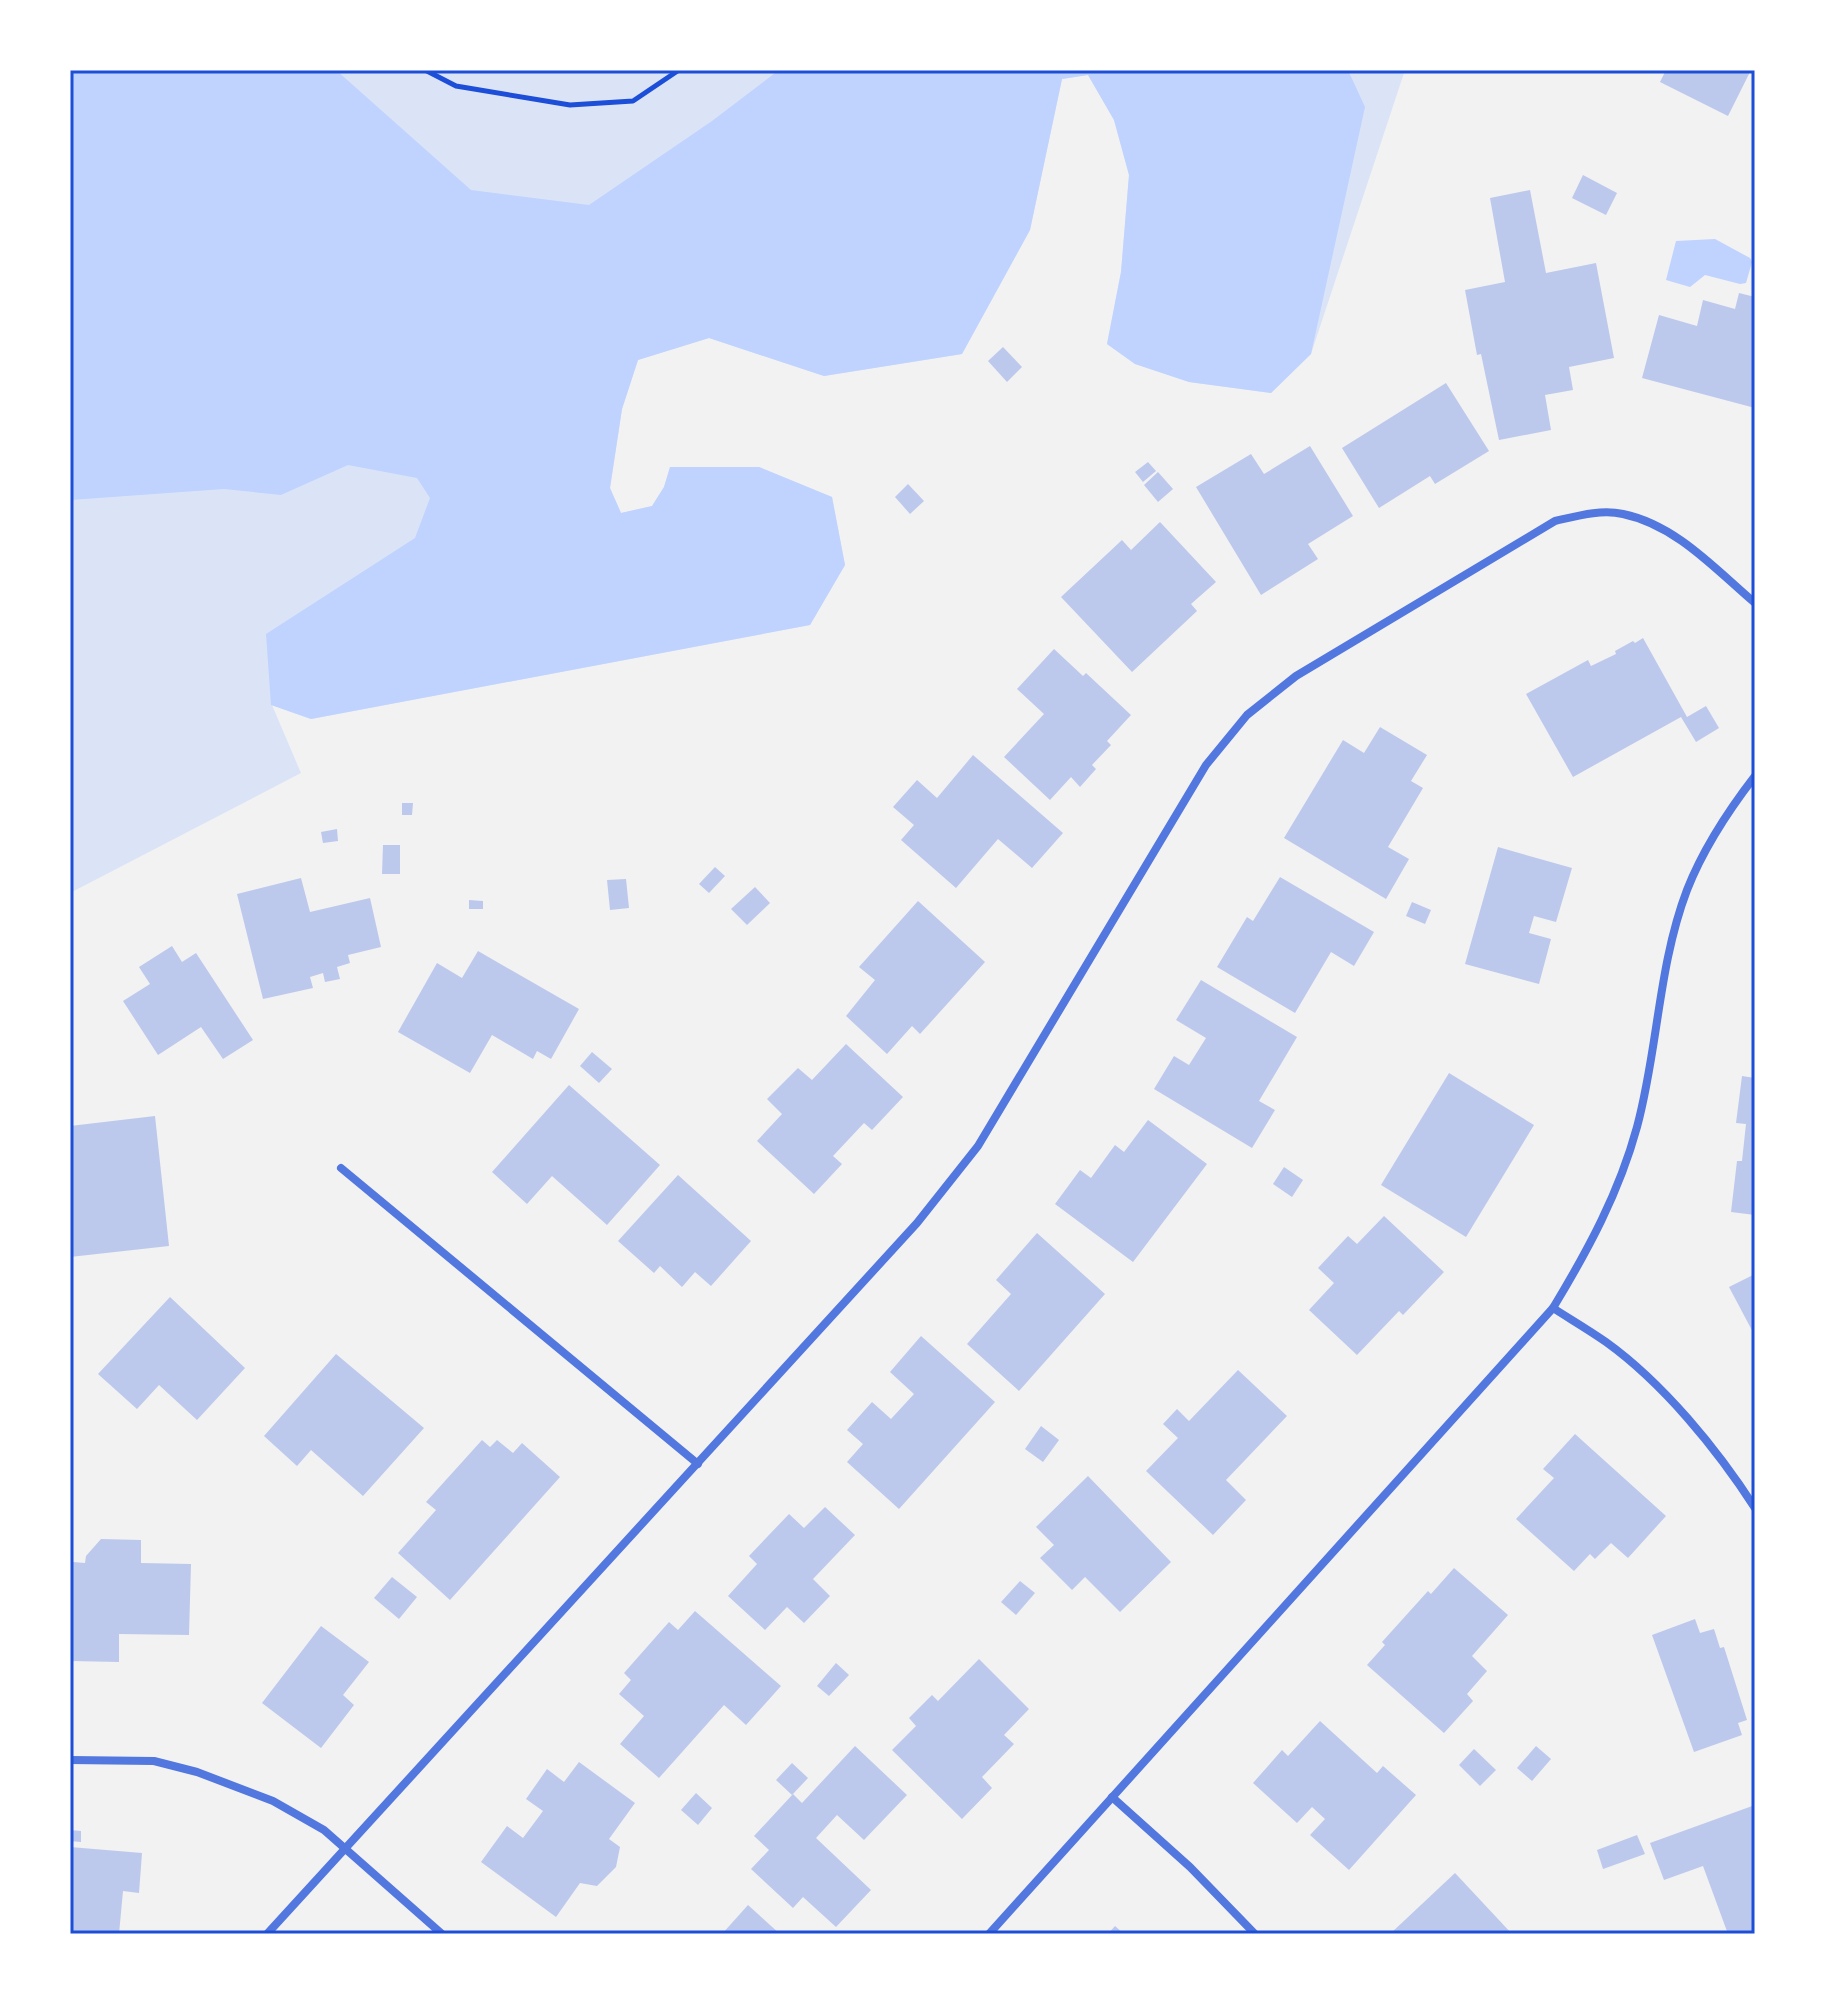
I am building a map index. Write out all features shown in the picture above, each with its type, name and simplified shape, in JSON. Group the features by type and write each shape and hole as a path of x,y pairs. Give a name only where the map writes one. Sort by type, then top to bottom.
{"street":[{"path":"267,1934 348,1849 917,1223 978,1146 1206,765 1247,715 1296,676 1555,521 1588,514 1621,513 1654,524 1676,535 1755,603"},
{"path":"989,1934 1553,1308 1589,1250 1617,1189 1637,1125 1670,948 1687,890 1714,834 1755,776"},
{"path":"341,1168 698,1464"},
{"path":"1553,1308 1631,1362 1712,1449 1755,1508"},
{"path":"70,1760 154,1761 197,1772 273,1801 324,1830 442,1934"},
{"path":"1112,1797 1190,1867 1255,1934"}],"path":[{"path":"425,70 456,86 570,105 633,101 679,70"}],"shaded area":[{"path":"70,70 1405,70 1311,354 1271,393 1189,382 1135,364 1107,344 1121,272 1129,175 1114,120 1088,75 1062,79 1030,230 962,354 824,376 709,338 638,360 622,409 610,488 621,513 652,506 664,487 670,467 759,467 832,497 845,565 810,625 311,719 272,705 301,773 70,893"}],"water":[{"path":"70,70 336,70 471,190 589,205 712,121 779,70 1348,70 1365,107 1311,354 1271,393 1189,382 1135,364 1107,344 1121,272 1129,175 1114,120 1088,75 1062,79 1030,230 962,354 824,376 709,338 638,360 622,409 610,488 621,513 652,506 664,487 670,467 759,467 832,497 845,565 810,625 311,719 271,705 266,634 415,538 430,498 417,478 348,465 281,495 224,489 70,500"},
{"path":"1715,239 1750,258 1752,262 1746,283 1705,275 1690,287 1666,280 1676,241"}],"building":[{"path":"1666,70 1751,70 1728,116 1660,82"},
{"path":"1583,175 1617,193 1606,215 1572,198"},
{"path":"1530,190 1546,273 1596,263 1614,358 1569,367 1573,390 1545,395 1551,430 1499,440 1481,354 1477,355 1465,290 1505,282 1490,198"},
{"path":"1739,293 1755,297 1755,408 1642,378 1659,315 1697,326 1703,300 1735,309"},
{"path":"1003,347 1022,367 1007,382 988,361"},
{"path":"1446,383 1489,451 1435,484 1430,476 1379,508 1342,448"},
{"path":"1310,446 1353,516 1308,544 1318,559 1261,595 1196,487 1251,454 1264,474"},
{"path":"1148,462 1156,471 1143,482 1135,472"},
{"path":"1158,472 1173,489 1158,502 1144,485"},
{"path":"908,484 924,501 910,514 895,497"},
{"path":"1160,522 1216,582 1191,604 1197,611 1132,672 1061,597 1122,540 1131,550"},
{"path":"1643,638 1687,717 1706,706 1719,728 1696,742 1681,717 1573,777 1526,694 1588,660 1591,666"},
{"path":"1054,649 1083,676 1086,673 1131,715 1107,741 1111,745 1092,765 1096,769 1080,787 1071,777 1050,800 1004,757 1044,714 1017,689"},
{"path":"1380,727 1427,755 1411,781 1423,788 1388,847 1409,859 1386,899 1284,838 1343,740 1364,753"},
{"path":"973,755 1063,833 1032,868 998,839 956,888 901,840 914,825 893,807 917,780 937,798"},
{"path":"402,803 413,803 412,815 402,815"},
{"path":"337,829 338,841 323,843 321,832"},
{"path":"383,845 400,845 400,874 382,874"},
{"path":"1498,847 1572,868 1556,922 1534,916 1529,933 1551,939 1539,984 1465,964"},
{"path":"715,867 725,876 709,893 699,884"},
{"path":"1280,877 1374,932 1354,966 1331,952 1295,1013 1217,967 1247,917 1253,921"},
{"path":"301,878 310,912 370,898 381,947 348,955 350,963 337,967 340,979 325,982 323,973 310,977 313,988 263,999 237,894"},
{"path":"626,879 629,908 610,910 607,880"},
{"path":"755,887 770,903 747,925 731,909"},
{"path":"469,900 483,901 483,909 469,909"},
{"path":"918,901 985,962 920,1034 912,1026 887,1054 846,1016 875,980 859,967"},
{"path":"1412,902 1431,910 1425,924 1406,916"},
{"path":"172,946 182,962 196,953 253,1040 223,1059 201,1027 158,1055 123,1001 150,984 139,967"},
{"path":"478,951 579,1009 551,1059 537,1051 533,1059 492,1035 470,1073 398,1032 437,963 462,978"},
{"path":"1201,980 1297,1037 1259,1101 1275,1110 1252,1148 1154,1089 1174,1056 1189,1065 1206,1038 1176,1020"},
{"path":"846,1044 903,1097 872,1130 864,1123 833,1156 842,1164 814,1194 757,1141 782,1114 767,1099 798,1068 812,1080"},
{"path":"592,1052 612,1069 599,1083 580,1066"},
{"path":"1449,1073 1534,1125 1466,1237 1381,1185"},
{"path":"1742,1076 1755,1078 1755,1215 1731,1212 1737,1161 1742,1161 1746,1124 1736,1123"},
{"path":"569,1085 660,1165 607,1225 552,1176 527,1204 492,1172"},
{"path":"155,1116 169,1246 70,1257 70,1126"},
{"path":"1148,1120 1207,1164 1133,1262 1055,1204 1080,1170 1091,1178 1115,1145 1124,1152"},
{"path":"1284,1167 1303,1180 1292,1197 1273,1184"},
{"path":"678,1175 751,1241 711,1286 695,1272 682,1287 660,1266 654,1273 618,1241"},
{"path":"1384,1216 1444,1272 1403,1315 1399,1311 1357,1355 1309,1310 1334,1283 1318,1268 1348,1236 1357,1244"},
{"path":"1037,1233 1105,1294 1019,1391 967,1344 1011,1294 996,1280"},
{"path":"1755,1274 1755,1336 1729,1287"},
{"path":"170,1297 245,1368 197,1420 159,1385 137,1409 98,1374"},
{"path":"921,1336 995,1402 899,1509 847,1462 863,1444 847,1430 872,1402 891,1419 914,1394 890,1372"},
{"path":"336,1354 424,1428 363,1496 311,1450 297,1466 264,1436"},
{"path":"1238,1370 1287,1416 1226,1480 1246,1500 1213,1535 1146,1471 1178,1438 1163,1424 1177,1409 1189,1421"},
{"path":"1041,1426 1059,1440 1043,1462 1025,1449"},
{"path":"1575,1434 1666,1516 1628,1558 1611,1543 1595,1559 1590,1554 1574,1571 1516,1519 1554,1478 1543,1469"},
{"path":"482,1440 490,1447 497,1440 513,1453 522,1443 560,1477 450,1600 398,1553 436,1510 426,1502"},
{"path":"1088,1476 1171,1562 1120,1612 1085,1577 1072,1590 1040,1558 1054,1545 1036,1527"},
{"path":"825,1507 855,1535 813,1579 830,1596 804,1623 787,1607 765,1630 728,1596 757,1564 749,1556 789,1514 804,1528"},
{"path":"101,1539 141,1540 141,1563 191,1564 189,1635 119,1634 119,1662 71,1661 73,1562 85,1563 86,1556"},
{"path":"1454,1568 1508,1615 1472,1656 1487,1671 1467,1694 1473,1701 1444,1733 1367,1665 1385,1645 1382,1642 1428,1591 1431,1594"},
{"path":"392,1577 417,1597 399,1619 374,1598"},
{"path":"1020,1581 1035,1593 1016,1615 1001,1602"},
{"path":"695,1611 781,1686 746,1725 724,1705 659,1778 620,1744 644,1716 619,1694 631,1680 624,1673 669,1622 678,1630"},
{"path":"1695,1619 1700,1633 1714,1629 1720,1648 1724,1647 1747,1720 1738,1723 1742,1735 1694,1752 1652,1635"},
{"path":"321,1626 369,1662 343,1695 354,1705 321,1748 262,1703"},
{"path":"979,1659 1029,1709 1004,1735 1014,1744 982,1777 992,1788 962,1819 892,1750 916,1726 909,1718 932,1695 938,1701"},
{"path":"836,1663 849,1675 829,1696 817,1686"},
{"path":"1320,1721 1377,1773 1383,1766 1416,1795 1349,1870 1310,1835 1325,1819 1312,1807 1297,1823 1253,1783 1282,1750 1288,1756"},
{"path":"855,1746 907,1795 864,1840 837,1815 816,1838 871,1890 836,1927 803,1897 793,1908 751,1869 769,1850 754,1836 793,1794 802,1803"},
{"path":"1536,1746 1551,1759 1532,1781 1517,1768"},
{"path":"1474,1749 1496,1770 1480,1786 1459,1765"},
{"path":"579,1762 635,1803 609,1839 620,1847 616,1867 597,1886 580,1883 556,1917 481,1862 507,1826 523,1838 543,1811 526,1799 547,1769 564,1782"},
{"path":"792,1763 808,1778 792,1795 776,1780"},
{"path":"696,1793 712,1808 698,1825 681,1810"},
{"path":"1755,1805 1755,1934 1728,1934 1703,1866 1664,1880 1650,1843"},
{"path":"70,1830 81,1831 81,1842 70,1841"},
{"path":"1637,1835 1645,1854 1603,1869 1597,1850"},
{"path":"70,1847 142,1853 139,1893 123,1891 119,1934 70,1934"},
{"path":"1455,1873 1512,1934 1390,1934"},
{"path":"748,1905 780,1934 722,1934"},
{"path":"1115,1926 1124,1934 1108,1934"}]}
